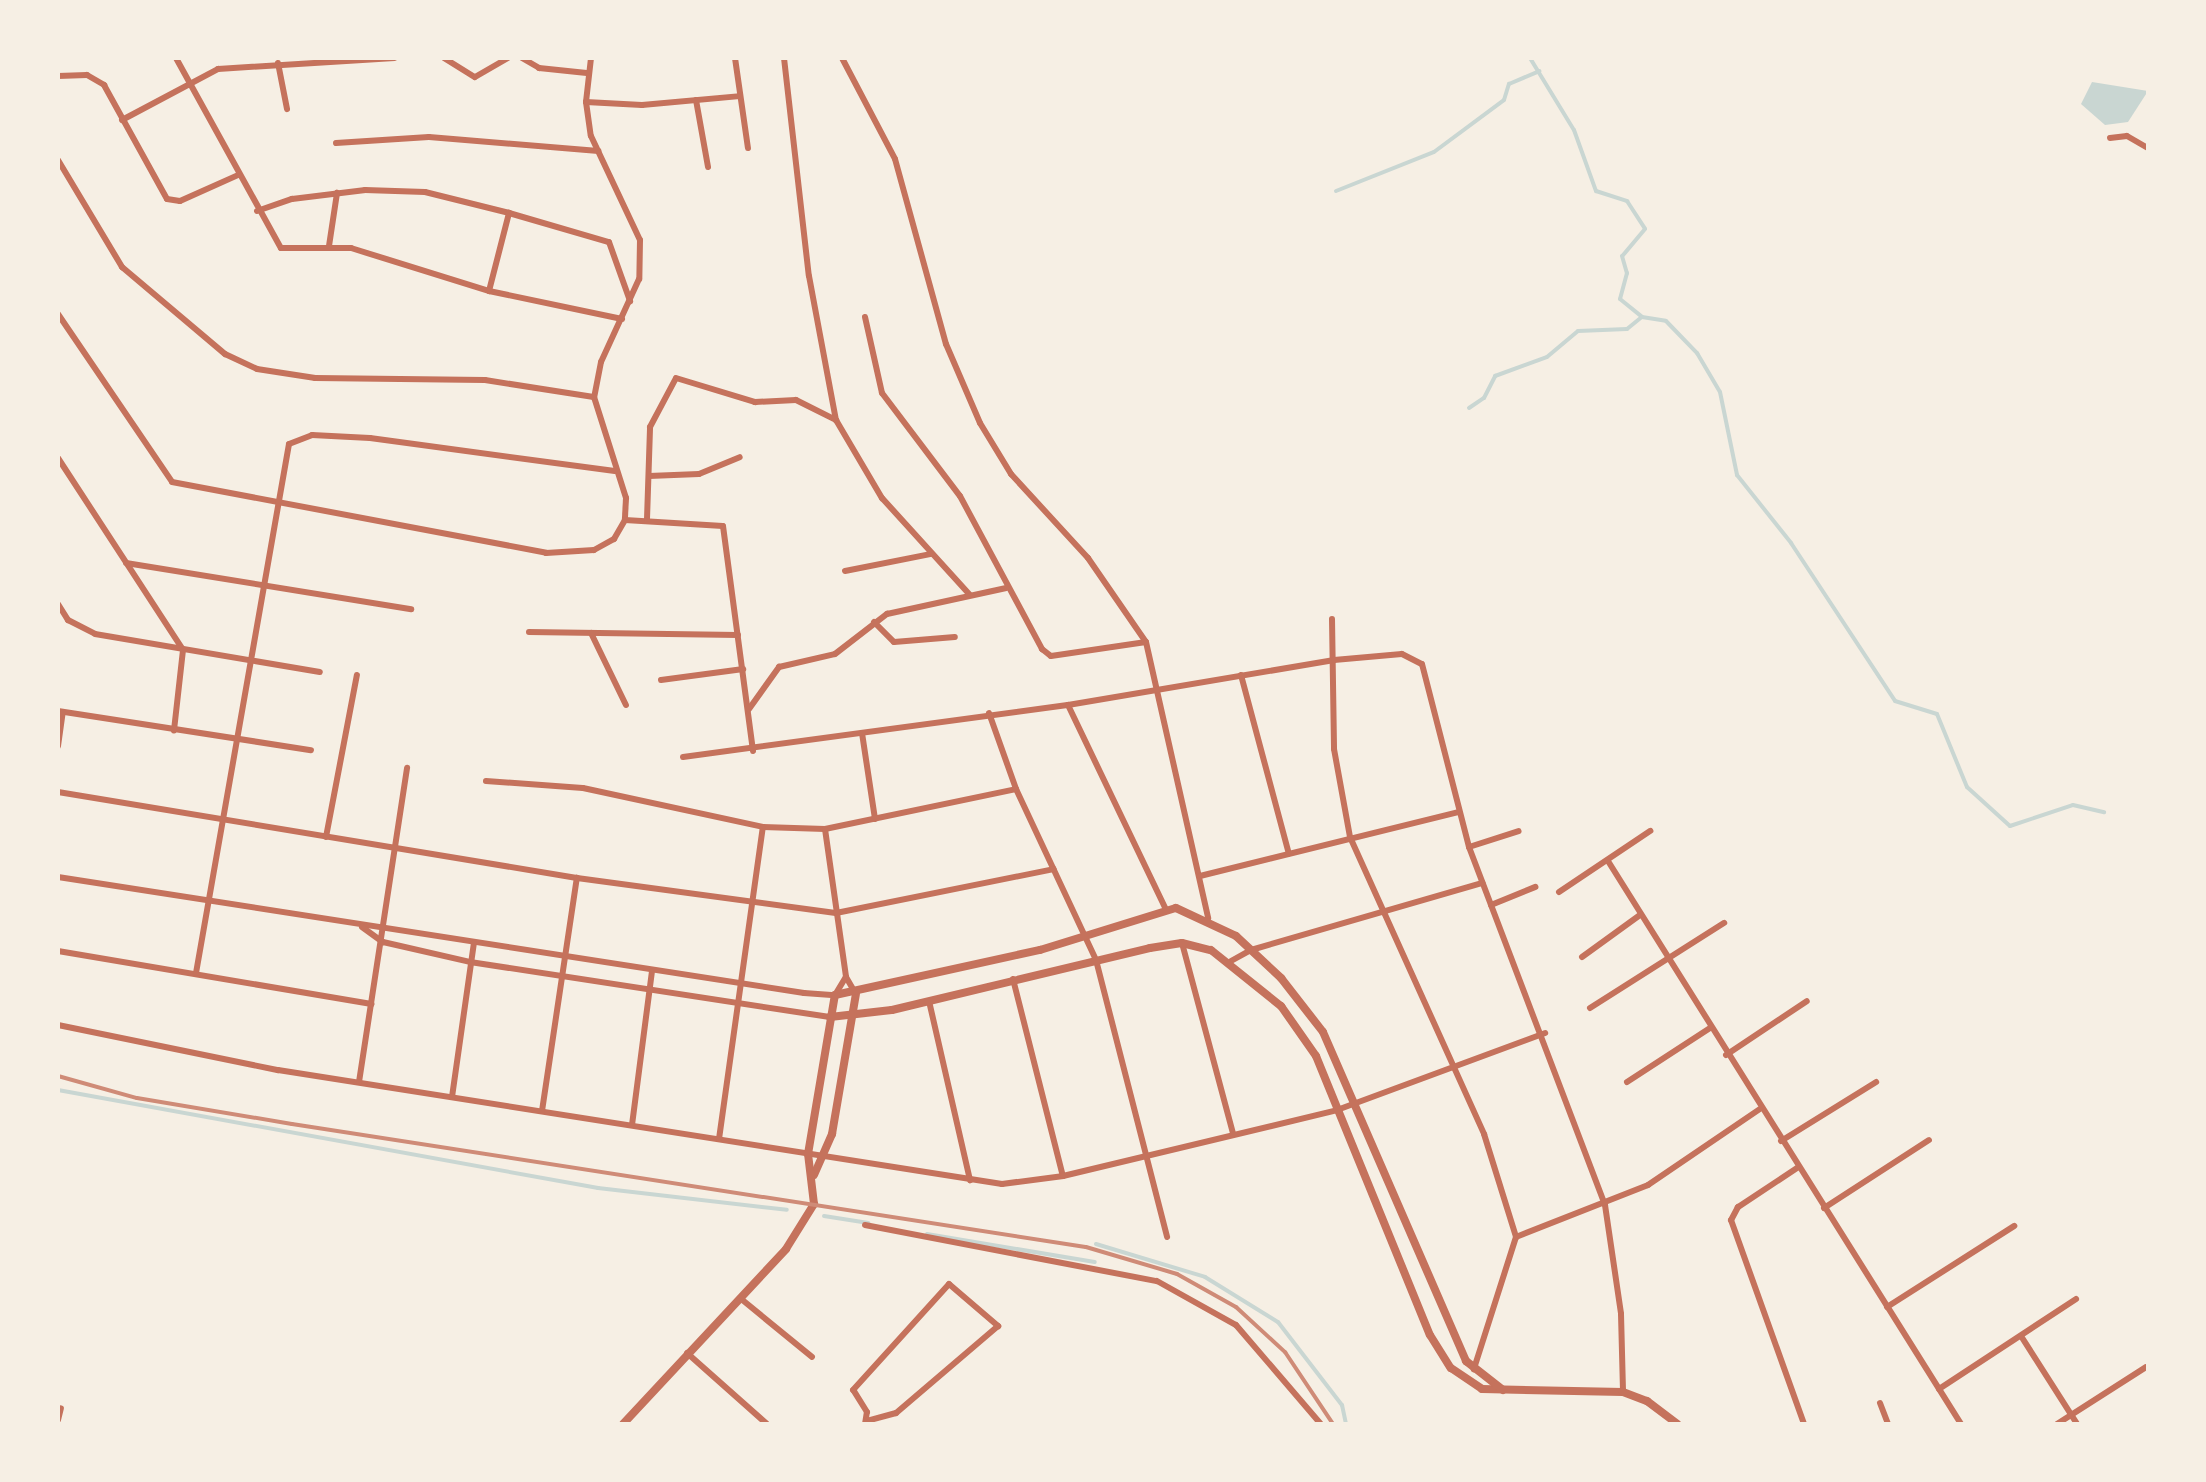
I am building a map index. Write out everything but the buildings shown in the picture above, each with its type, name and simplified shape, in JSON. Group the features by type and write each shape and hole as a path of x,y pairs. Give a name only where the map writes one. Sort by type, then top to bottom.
{"street":[{"path":"176,58 257,211 281,248 329,246 489,290 622,318"},
{"path":"122,120 218,69 395,58"},
{"path":"444,58 475,77 508,58"},
{"path":"522,58 539,68 588,73"},
{"path":"58,314 160,472 187,487 546,554 594,550 614,539 626,520 594,397 601,362 630,302 640,240 600,152 586,102 591,58"},
{"path":"735,58 748,148"},
{"path":"784,58 809,276 836,420 882,498 969,594"},
{"path":"842,58 895,159 946,344 980,422 1011,474 1088,558 1146,642 1208,918"},
{"path":"278,64 287,109"},
{"path":"58,76 98,78 173,203 238,175"},
{"path":"586,102 740,96"},
{"path":"696,100 708,168"},
{"path":"2110,138 2127,136 2148,148"},
{"path":"336,143 430,137 600,152"},
{"path":"58,160 122,268 225,354 257,369 315,378 485,380 594,397"},
{"path":"257,211 337,193 424,192 610,242 630,302"},
{"path":"329,246 337,193"},
{"path":"489,290 509,213"},
{"path":"866,316 882,393 960,496 1006,588 1051,656 1146,642"},
{"path":"648,519 650,428 676,378 748,401 802,402 836,420"},
{"path":"196,973 288,444 312,435 370,438 616,471"},
{"path":"649,476 699,474 740,457"},
{"path":"58,458 183,650 174,730"},
{"path":"626,520 713,522 726,530 753,751"},
{"path":"845,572 932,554"},
{"path":"124,563 262,581 410,609"},
{"path":"749,709 779,667 836,654 874,622 969,594 1006,588"},
{"path":"58,604 81,630 320,672"},
{"path":"1332,619 1334,749 1350,837 1380,914 1484,1134 1516,1238 1473,1370"},
{"path":"874,622 894,642 955,637"},
{"path":"528,632 738,635"},
{"path":"591,633 626,705"},
{"path":"683,758 753,751 988,712 1068,705 1334,660 1402,654 1422,664 1469,847 1545,1034 1605,1205 1621,1314 1623,1392"},
{"path":"661,680 743,669"},
{"path":"326,836 357,675"},
{"path":"1242,675 1290,854"},
{"path":"1068,705 1166,910"},
{"path":"58,746 60,711 311,750"},
{"path":"988,712 1016,789 1088,936 1168,1238"},
{"path":"862,733 876,819"},
{"path":"359,1082 407,768"},
{"path":"486,781 583,788 763,827 825,829 1016,789"},
{"path":"58,792 577,878 836,913 1054,868"},
{"path":"1200,876 1460,812"},
{"path":"719,1139 756,905 763,827"},
{"path":"814,1175 826,1158 856,994 846,977 825,829"},
{"path":"1469,847 1519,831"},
{"path":"1559,892 1650,831"},
{"path":"1608,861 1726,1055 1961,1424"},
{"path":"58,877 566,958 835,995 856,994 1088,936 1182,908 1208,918 1251,950 1323,1032 1473,1370 1503,1390"},
{"path":"542,1111 577,878"},
{"path":"1231,961 1251,950 1482,883"},
{"path":"1491,905 1535,888"},
{"path":"1582,957 1640,915"},
{"path":"1590,1008 1724,923"},
{"path":"360,926 383,942 470,962 741,1005 852,1018 1013,978 1182,944 1231,961 1282,1006 1316,1056 1442,1357 1472,1385 1503,1390 1623,1392 1647,1401 1677,1424"},
{"path":"452,1097 474,944"},
{"path":"1182,944 1233,1134"},
{"path":"58,951 372,1004"},
{"path":"632,1125 652,971"},
{"path":"622,1424 800,1230 814,1204 814,1175 808,1154 830,1017 835,995 846,977"},
{"path":"1013,978 1064,1176"},
{"path":"928,1001 970,1180"},
{"path":"1726,1055 1807,1001"},
{"path":"58,1025 359,1082 826,1158 970,1180 1024,1184 1337,1110 1545,1034"},
{"path":"1627,1082 1710,1028"},
{"path":"1781,1141 1876,1082"},
{"path":"1516,1238 1648,1186 1760,1109"},
{"path":"1824,1208 1930,1140"},
{"path":"1797,1168 1738,1207 1731,1220 1804,1424"},
{"path":"865,1225 1157,1281 1236,1325 1321,1424"},
{"path":"1887,1307 2014,1226"},
{"path":"949,1284 998,1326 896,1413 866,1423 853,1390 949,1284"},
{"path":"740,1298 812,1357"},
{"path":"1940,1389 2076,1299"},
{"path":"2022,1336 2078,1424"},
{"path":"687,1353 766,1424"},
{"path":"2057,1424 2146,1366"},
{"path":"1880,1403 1888,1424"},
{"path":"59,1421 61,1408"}],"shaded area":[{"path":"2092,82 2148,91 2128,122 2105,125 2081,104"}],"waterway":[{"path":"1530,58 1574,130 1596,191 1627,201 1645,229 1622,256 1627,273 1620,299 1642,317 1666,321 1697,353 1720,392 1737,475 1791,543 1895,701 1937,714 1967,787 2010,826 2073,805 2104,812"},
{"path":"1336,191 1434,152 1504,100 1509,84 1539,71"},
{"path":"1469,408 1484,398 1495,376 1547,357 1578,331 1627,329 1642,317"},
{"path":"58,1090 598,1188 787,1210"},
{"path":"824,1216 868,1223"},
{"path":"927,1234 1095,1262"},
{"path":"1096,1244 1205,1277 1278,1322 1342,1405 1346,1424"}],"railway":[{"path":"58,1076 137,1098 292,1124 1086,1247 1177,1274 1236,1307 1285,1352 1333,1424"}]}
